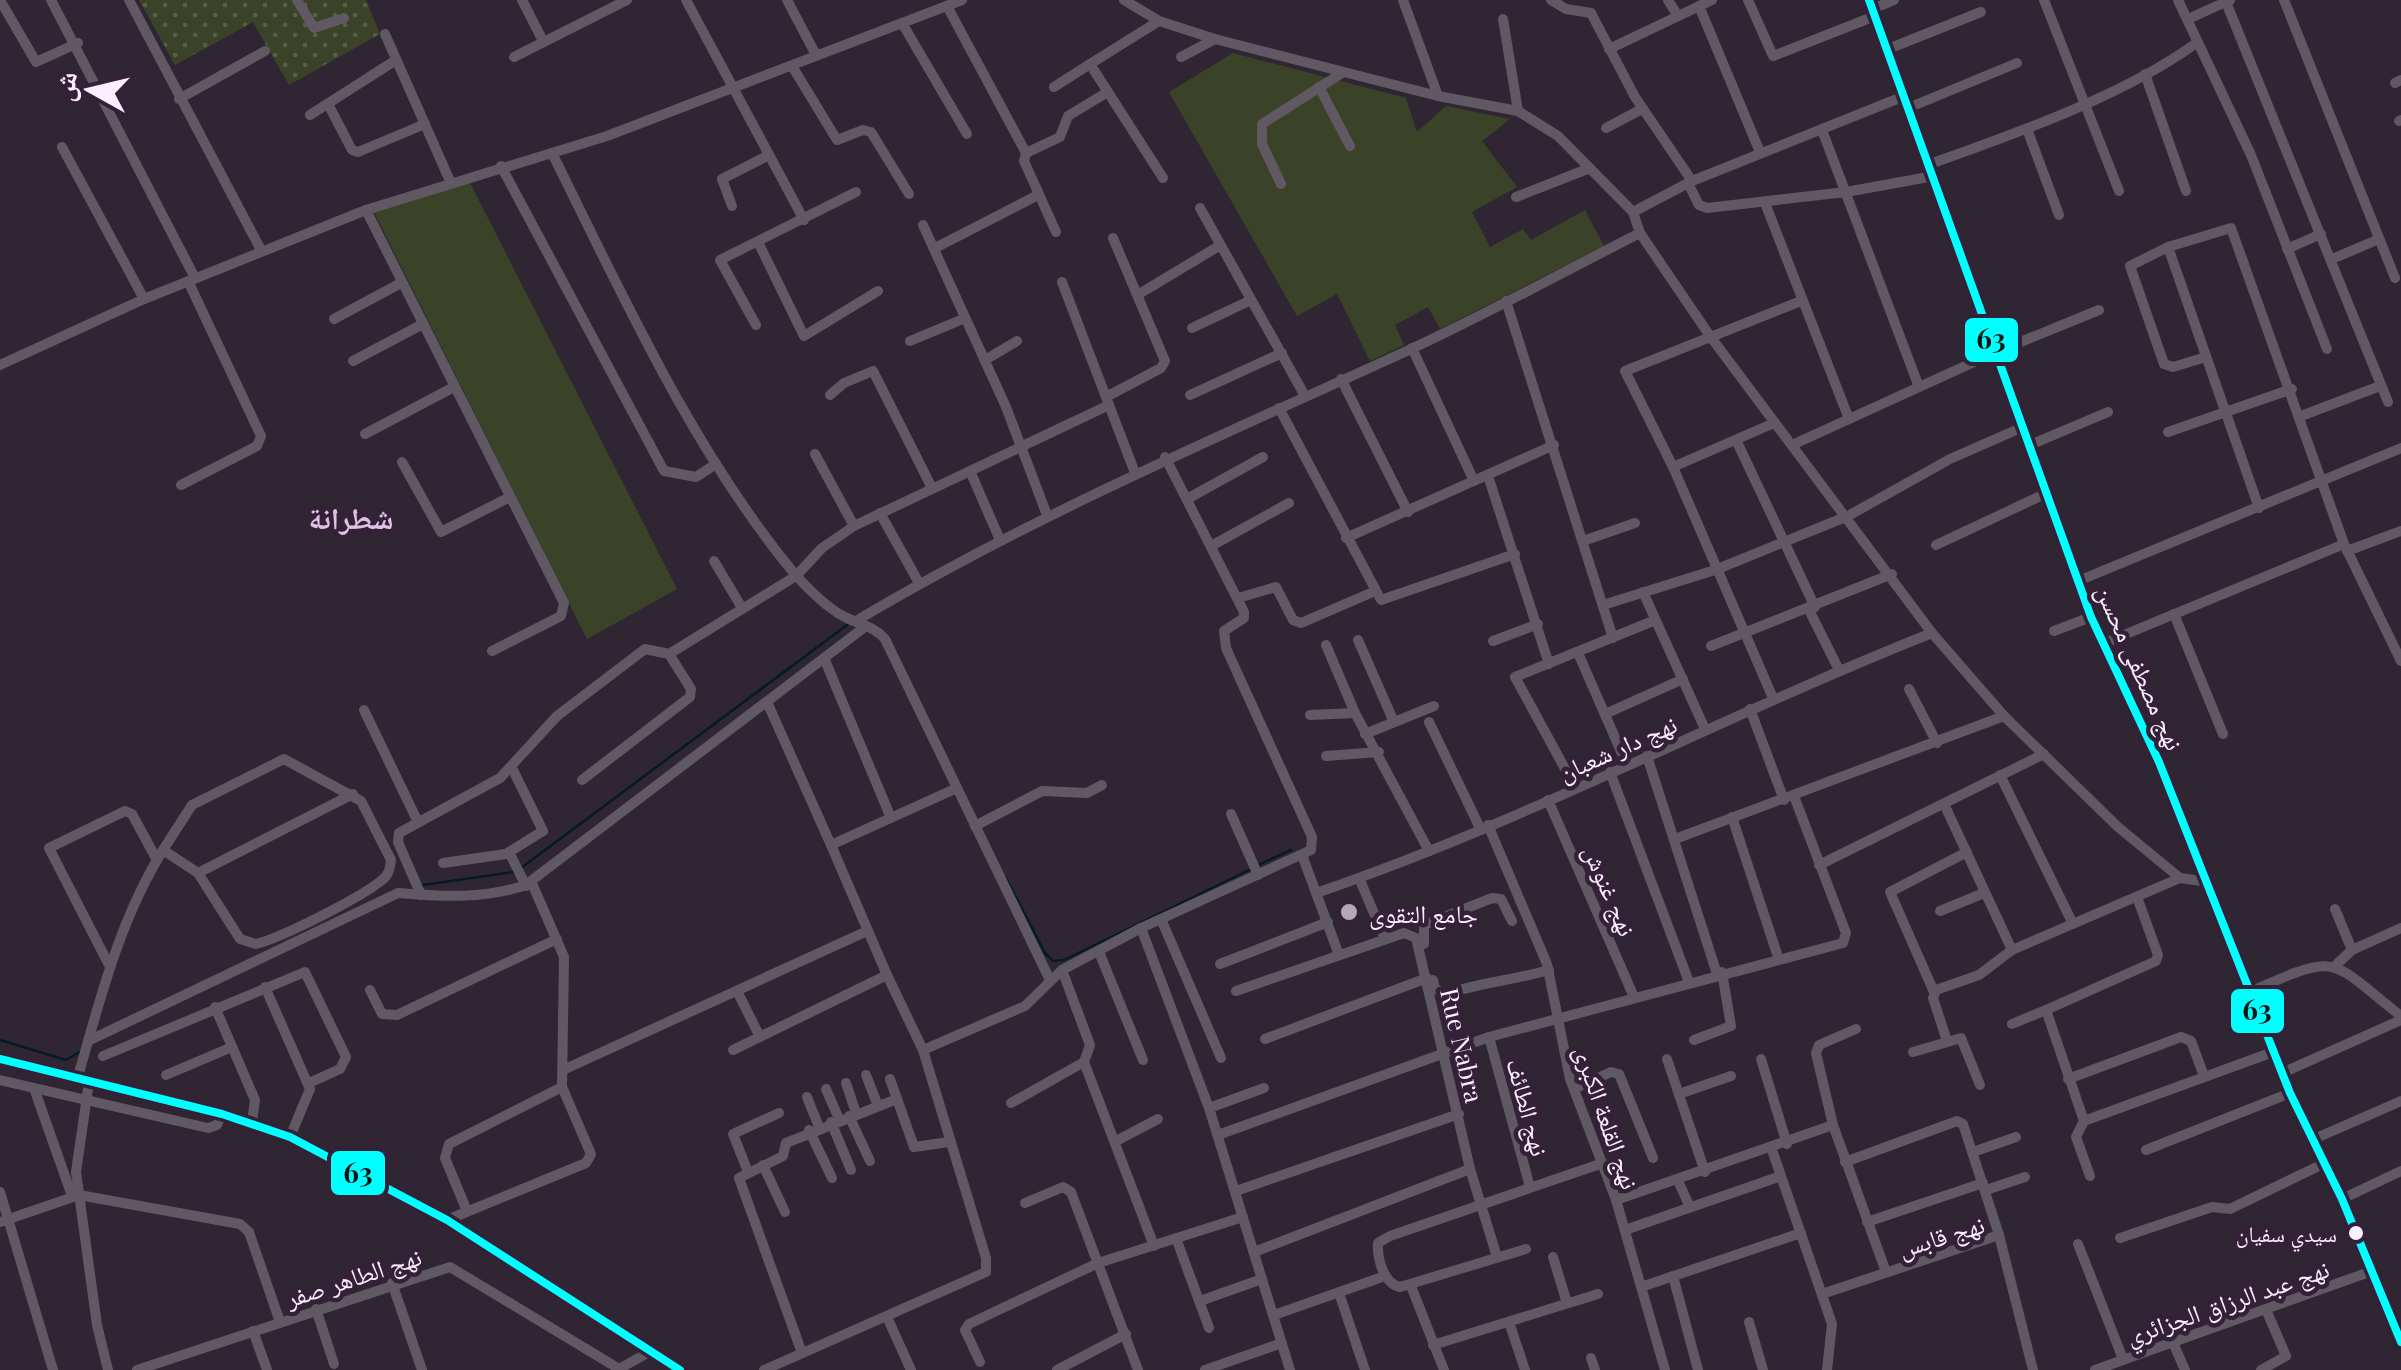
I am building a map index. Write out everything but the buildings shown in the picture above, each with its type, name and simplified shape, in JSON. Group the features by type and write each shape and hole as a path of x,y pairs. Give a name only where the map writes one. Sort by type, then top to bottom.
{"main road":[{"name":"نهج مصطفى محسن","path":"1872,8 2090,616 2209,882 2290,1093 2396,1315 2401,1342"}],"street":[{"path":"0,0 36,62 78,44"},
{"path":"51,0 78,44 261,436 257,446 182,485"},
{"path":"129,0 260,250"},
{"path":"296,0 314,28 344,18"},
{"path":"522,0 543,41"},
{"path":"514,58 628,0"},
{"path":"686,0 804,220"},
{"path":"787,0 816,55"},
{"path":"0,366 260,250 450,181 552,154 733,90 962,0"},
{"path":"1124,0 1159,21 1215,40 1438,96 1518,111 1558,136 1632,212 1640,233 1710,336 1932,632 2004,716 2180,878"},
{"path":"1403,0 1438,96"},
{"path":"1551,0 1566,9 1591,13 1642,109 1690,182 1702,208 1846,192 1932,170 2145,74 2195,44"},
{"path":"1668,0 1678,16"},
{"path":"1609,49 1711,0"},
{"path":"1748,0 1773,56 1894,0"},
{"path":"2044,0 2119,191"},
{"path":"2178,0 2195,44 2225,96 2327,349"},
{"path":"2284,0 2395,278"},
{"path":"2188,19 2228,1 2388,402"},
{"path":"947,6 1026,153"},
{"path":"1699,6 1760,152"},
{"path":"1888,48 1981,12"},
{"path":"1503,19 1518,111"},
{"path":"1054,87 1159,21"},
{"path":"902,22 967,134"},
{"path":"384,34 450,181"},
{"path":"1182,57 1215,40"},
{"path":"179,99 265,51"},
{"path":"310,115 396,60"},
{"path":"1632,212 1760,152 2017,63"},
{"path":"1090,64 1163,178"},
{"path":"792,66 837,140 863,130 871,132 909,194"},
{"path":"1280,184 1262,144 1262,124 1342,72"},
{"path":"2145,74 2186,191"},
{"path":"1319,87 1350,146"},
{"path":"1056,232 1023,158 1060,137 1068,116 1106,92"},
{"path":"328,104 352,150 358,152 425,124"},
{"path":"1606,128 1642,109"},
{"path":"2027,129 2059,215"},
{"path":"1822,130 1919,387"},
{"path":"62,148 144,299"},
{"path":"552,154 716,464 796,576 840,614 885,640 1050,980"},
{"path":"732,206 722,180 767,156"},
{"path":"501,166 664,471 696,476 716,464"},
{"path":"1516,197 1590,168"},
{"path":"756,326 720,266 724,256 856,192"},
{"path":"935,248 1038,196"},
{"path":"1764,203 1849,419"},
{"path":"1200,208 1305,396"},
{"path":"366,210 565,609 561,616 492,652"},
{"path":"923,225 962,319 985,360 1047,515"},
{"path":"2206,357 2173,367 2164,364 2130,266 2168,246 2228,227 2234,229 2346,548 2401,662"},
{"path":"88,1041 398,893 488,896 528,885 824,658 861,624 919,583 1165,457 1412,348 1640,233"},
{"path":"2287,249 2321,234"},
{"path":"421,895 398,842 398,833 512,768 544,728 645,649 669,654 796,576 822,548 854,526 1022,448 1164,365 1140,294 1113,238"},
{"path":"2332,259 2379,239"},
{"path":"758,242 804,336 878,291"},
{"path":"1140,294 1220,246"},
{"path":"2168,246 2259,508"},
{"path":"1062,282 1135,473"},
{"path":"334,319 401,283"},
{"path":"1192,328 1250,300"},
{"path":"1506,300 1613,638"},
{"path":"1773,698 1673,467 1624,371 1801,300"},
{"path":"1792,445 1996,352 2099,310"},
{"path":"910,341 962,319"},
{"path":"353,361 421,324"},
{"path":"985,360 1017,341"},
{"path":"1412,348 1474,482"},
{"path":"1190,394 1282,353"},
{"path":"830,394 844,382 873,371 932,488"},
{"path":"1341,380 1408,512"},
{"path":"2301,416 2380,386"},
{"path":"365,434 452,388"},
{"path":"2168,432 2292,389"},
{"path":"1279,408 1374,592 1384,600 1515,554"},
{"path":"2030,445 2108,412"},
{"path":"1673,467 1738,442 1774,422"},
{"path":"1602,605 1715,570 1848,516 1950,459 2024,427"},
{"path":"1738,442 1839,670"},
{"path":"1346,538 1554,445"},
{"path":"2078,581 2401,448"},
{"path":"815,454 854,526"},
{"path":"923,1050 1025,1006 1062,970 1141,928 1311,850 1312,837 1222,636 1228,626 1244,618 1238,598 1165,457"},
{"path":"1188,499 1264,457"},
{"path":"402,462 440,532 510,497"},
{"path":"970,471 1000,540"},
{"path":"1488,476 1549,664"},
{"path":"1936,545 2047,493"},
{"path":"1212,545 1289,503"},
{"path":"880,512 919,583"},
{"path":"1583,541 1635,523"},
{"path":"2102,644 2346,548 2401,531"},
{"path":"714,560 742,608"},
{"path":"1711,646 1892,574"},
{"path":"1238,598 1279,588 1292,620 1301,623 1374,592"},
{"path":"1643,592 1653,621"},
{"path":"2174,614 2223,734"},
{"path":"2054,631 2090,616"},
{"path":"1575,787 1514,682 1516,675 1653,621 1659,622 1705,729"},
{"path":"1492,642 1538,624"},
{"path":"2388,634 2401,628"},
{"name":"نهج دار شعبان","path":"1316,893 1429,851 1932,632"},
{"path":"1358,640 1394,722"},
{"path":"1326,645 1354,713 1379,752 1429,851"},
{"path":"1578,652 1627,765"},
{"path":"582,780 690,697 690,689 669,654"},
{"path":"824,658 891,818"},
{"path":"1605,714 1683,679"},
{"path":"1909,689 1937,743"},
{"path":"764,1370 986,1272 986,1258 923,1050 865,932 767,702"},
{"path":"1365,734 1434,706"},
{"path":"1218,1135 1489,1037 1846,941 1820,865 1750,709"},
{"path":"364,710 417,820"},
{"path":"1310,715 1354,713"},
{"path":"1675,839 2004,716"},
{"name":"نهج القلعة الكبرى","path":"1429,722 1484,827 1549,970 1554,1019 1574,1089 1616,1200 1665,1370"},
{"path":"1326,756 1379,752"},
{"path":"1820,865 2044,754"},
{"path":"1647,756 1720,973 1732,1026 1694,1040"},
{"path":"108,1370 76,1196 76,1161 86,1102 83,1081 88,1041 109,966 132,907 160,855 192,805 276,760 292,762 353,794 390,860 385,879 256,944 240,938 198,873 160,855 132,814 125,811 49,848 109,966"},
{"path":"443,863 510,852 539,836 543,827 512,768"},
{"path":"1610,772 1689,982"},
{"path":"2000,775 2073,924"},
{"path":"975,826 1042,792 1087,793 1102,784"},
{"path":"831,845 957,788"},
{"path":"198,873 353,794"},
{"name":"نهج غنوش","path":"1548,800 1634,997"},
{"path":"1945,806 2012,950"},
{"path":"1231,814 1258,875"},
{"path":"1732,816 1778,957"},
{"path":"448,1220 590,1158 592,1149 562,1088 566,971 557,939 510,852"},
{"path":"1947,1041 1934,992 1890,892 1967,852"},
{"path":"1302,855 1339,955"},
{"path":"1236,991 1385,939 1359,878"},
{"path":"1934,992 1978,975 2012,950 2180,878 2209,882"},
{"path":"1940,911 1984,893"},
{"path":"2012,1024 2156,961 2158,955 2137,897"},
{"path":"1512,921 1498,898 1424,925 1421,933 1435,989 1445,994 1491,980 1508,982 1549,970"},
{"path":"2335,910 2352,950"},
{"path":"1160,919 1221,1058"},
{"path":"1220,964 1328,922"},
{"path":"1141,928 1209,1108 1290,1370"},
{"path":"2336,965 2352,950 2401,928"},
{"path":"563,1070 865,932"},
{"name":"Rue Nabra","path":"1385,939 1404,934 1416,938 1470,1170 1497,1258"},
{"path":"370,990 382,1014 397,1015 557,939"},
{"path":"1100,952 1143,1060"},
{"path":"2252,991 2311,966 2336,965 2400,1015 2282,1073"},
{"path":"1011,1103 1084,1062 1090,1045 1062,970"},
{"path":"104,1056 299,972 310,974 346,1057 340,1068 308,1083"},
{"path":"734,1050 887,976"},
{"path":"1265,1039 1427,978"},
{"path":"265,987 310,1094 290,1137"},
{"path":"737,991 760,1037"},
{"path":"215,1007 254,1100 252,1122"},
{"path":"2046,1010 2084,1121"},
{"path":"1856,1029 1816,1048 1845,1162 1886,1272"},
{"name":"نهج الطائف","path":"1489,1037 1530,1186"},
{"path":"2068,1079 2181,1037 2191,1040 2204,1076"},
{"path":"1913,1052 1964,1040 1980,1085"},
{"path":"166,1075 232,1047"},
{"path":"2090,1176 2076,1138 2084,1121 2273,1052"},
{"path":"0,1058 252,1122 290,1137 448,1220 675,1367"},
{"path":"1667,1059 1705,1172"},
{"path":"1760,1059 1787,1144"},
{"path":"1084,1062 1154,1246"},
{"path":"1574,1089 1611,1072 1619,1074 1653,1158"},
{"path":"866,1075 878,1106"},
{"path":"1679,1094 1732,1076"},
{"path":"0,1080 208,1128 217,1124 222,1114"},
{"path":"890,1080 914,1147 949,1142"},
{"path":"846,1083 844,1118 852,1170"},
{"path":"468,1211 446,1158 449,1144 562,1088"},
{"path":"1209,1108 1264,1088"},
{"path":"826,1089 870,1161"},
{"path":"35,1091 76,1196"},
{"path":"2146,1150 2290,1093"},
{"path":"807,1096 832,1178"},
{"path":"802,1353 738,1183 740,1175 783,1156 786,1142 814,1128 897,1099"},
{"path":"2314,1139 2401,1101"},
{"path":"748,1172 734,1134 779,1113"},
{"path":"1236,1191 1459,1114"},
{"path":"1116,1141 1158,1119"},
{"path":"1845,1162 1957,1121 1965,1126 1999,1235"},
{"path":"1616,1200 1772,1150 1834,1125"},
{"path":"1974,1152 2016,1137"},
{"path":"1772,1150 1833,1331 1826,1370"},
{"path":"1526,1249 1411,1286 1393,1286 1377,1251 1382,1239 1602,1163"},
{"path":"2120,1238 2212,1207 2230,1210 2325,1163"},
{"path":"763,1165 785,1212"},
{"path":"1254,1252 1470,1170"},
{"path":"2342,1199 2401,1171"},
{"path":"1625,1230 1781,1176"},
{"path":"1866,1222 2026,1177"},
{"path":"1678,1180 1690,1208"},
{"path":"1025,1203 1067,1187 1138,1370"},
{"path":"0,1192 4,1220 53,1370"},
{"path":"4,1220 76,1196 245,1227 280,1322"},
{"path":"980,1362 965,1330 969,1324 1098,1263 1243,1218"},
{"path":"1641,1287 1800,1233"},
{"name":"نهج قابس","path":"1822,1294 1999,1235 2033,1370"},
{"path":"1176,1238 1209,1328"},
{"path":"2078,1244 2123,1359"},
{"path":"1553,1256 1568,1303"},
{"name":"نهج الطاهر صفر","path":"137,1370 160,1366 253,1330 445,1267 460,1270 619,1369"},
{"name":"نهج عبد الرزاق الجزائري","path":"2094,1370 2267,1312 2372,1271"},
{"path":"1274,1315 1386,1276"},
{"path":"1673,1276 1698,1370"},
{"path":"1200,1301 1262,1279"},
{"path":"392,1283 422,1370"},
{"path":"1411,1286 1444,1370"},
{"path":"1340,1293 1366,1370"},
{"path":"1433,1345 1598,1294"},
{"path":"316,1309 334,1364"},
{"path":"2261,1370 2286,1356 2267,1312"},
{"path":"887,1318 911,1370"},
{"path":"1509,1322 1526,1370"},
{"path":"1749,1322 1762,1370"},
{"path":"253,1330 267,1370"},
{"path":"1061,1369 1126,1334"},
{"path":"1205,1370 1282,1343"},
{"path":"2174,1345 2185,1370"},
{"path":"619,1369 651,1350"},
{"path":"1591,1358 1594,1370"},
{"path":"656,1370 675,1367"}],"green space":[{"path":"139,0 366,0 380,34 289,85 253,22 175,65"},
{"path":"1233,53 1406,98 1417,132 1446,106 1510,119 1482,141 1517,187 1472,212 1490,247 1523,229 1531,240 1585,210 1604,246 1440,329 1428,307 1395,325 1404,345 1370,361 1337,294 1297,316 1169,92"},
{"path":"468,179 677,589 587,639 373,210"}],"waterway":[{"path":"521,868 847,625"},
{"path":"1256,866 1291,850"},
{"path":"1006,878 1045,953 1053,961 1064,960 1249,870"},
{"path":"423,885 514,872"},
{"path":"0,1040 66,1060 79,1052"}],"transit line":[{"name":"63","path":"1869,0 2091,617 2159,762 2290,1093 2342,1199 2401,1342"},
{"name":"63","path":"0,1059 222,1114 290,1137 447,1220 680,1370"}],"place":[{"name":"جامع التقوى","path":"1349,912"},
{"name":"سيدي سفيان","path":"2356,1233"}],"district":[{"name":"شطرانة","path":"351,517"}]}
